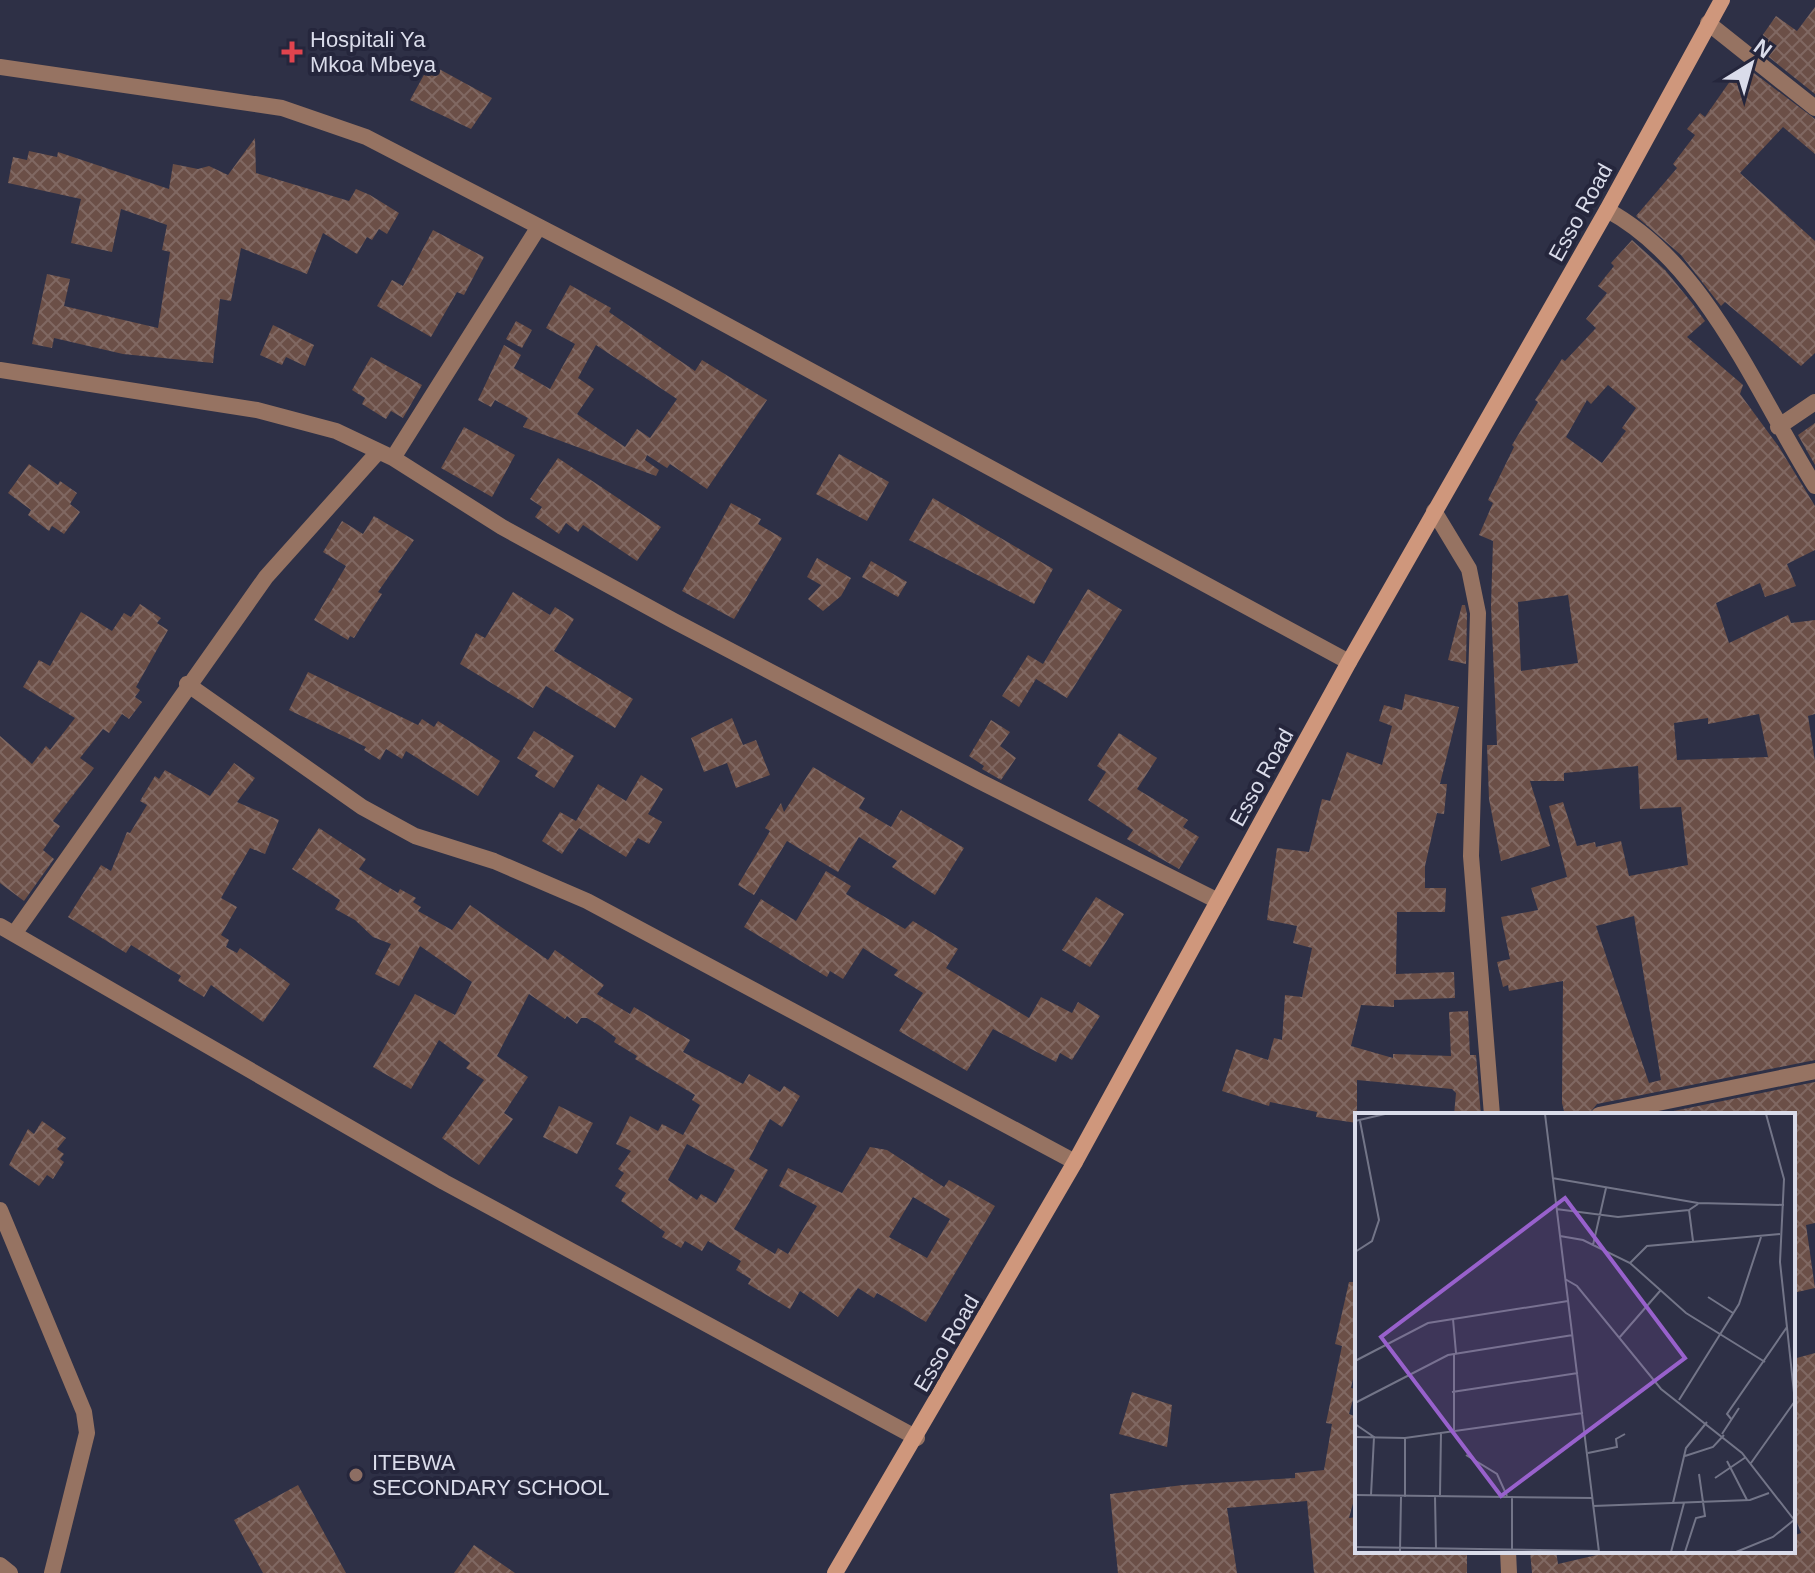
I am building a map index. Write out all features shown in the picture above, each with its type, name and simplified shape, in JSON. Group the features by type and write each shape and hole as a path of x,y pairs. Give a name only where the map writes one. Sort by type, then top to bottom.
{"street":[{"name":"Esso Road","path":"835,1573 917,1438 1075,1162 1349,662 1607,210 1722,0"},
{"path":"1708,23 1815,108"},
{"path":"0,67 282,108 366,137 669,294 1349,662"},
{"path":"1607,210 1636,225 1695,286 1815,486"},
{"path":"538,228 385,455 266,577 7,930 444,1182 917,1438"},
{"path":"0,370 257,410 336,431 385,455 502,527 674,621 965,774 1218,901"},
{"path":"1778,427 1815,402"},
{"path":"1434,511 1469,569 1478,613 1471,856 1492,1113"},
{"path":"187,684 362,807 415,836 494,861 587,901 1075,1162"},
{"path":"1609,1113 1815,1071"},
{"path":"0,1210 84,1412 87,1433 52,1573"},
{"path":"1508,1553 1509,1573"},
{"path":"0,1565 10,1573"}],"building":[{"path":"1815,7 1815,94 1755,46 1776,16 1797,31"},
{"path":"430,64 492,98 471,129 410,100"},
{"path":"1742,64 1815,119 1815,154 1783,127 1740,173 1815,241 1815,353 1801,366 1725,302 1721,306 1681,255 1636,216 1677,168 1673,164 1695,135 1687,129 1700,113 1705,117"},
{"path":"255,138 256,173 349,201 356,189 370,195 399,213 387,234 379,229 372,240 367,237 357,254 323,233 307,274 241,248 231,301 220,299 213,363 123,354 54,338 52,348 32,344 47,274 70,279 64,306 158,328 170,252 162,250 167,225 121,209 112,252 71,243 81,199 8,183 13,157 27,160 29,151 57,157 58,152 169,189 173,164 198,169 209,166 228,175"},
{"path":"433,230 484,257 464,295 457,292 431,337 377,306 392,280 403,286"},
{"path":"1632,240 1665,270 1705,321 1687,337 1743,385 1740,394 1779,447 1815,506 1815,550 1787,564 1796,586 1765,597 1760,583 1716,603 1729,643 1788,615 1791,623 1815,620 1815,714 1808,716 1815,761 1815,1060 1597,1104 1590,1113 1564,1113 1563,981 1509,991 1508,985 1503,987 1497,962 1510,959 1501,917 1538,910 1531,888 1567,877 1549,806 1563,802 1577,846 1595,842 1596,847 1621,841 1629,876 1688,865 1681,807 1640,809 1638,766 1564,773 1564,781 1530,781 1550,846 1501,861 1489,799 1487,745 1497,745 1491,606 1493,541 1479,535 1493,503 1488,500 1514,447 1512,445 1538,402 1535,400 1562,359 1565,361 1596,328 1586,319 1607,293 1598,286 1614,266 1611,263","holes":["1608,385 1636,408 1622,428 1626,431 1602,463 1566,437 1587,400 1591,404","1568,595 1578,663 1521,671 1518,602","1759,714 1768,757 1677,760 1674,723 1708,718 1708,724","1634,916 1661,1080 1649,1083 1596,926"]},
{"path":"570,285 611,308 609,312 695,371 702,360 767,400 707,489 670,464 667,468 647,455 645,460 659,470 656,476 523,427 528,418 495,400 491,407 478,400 504,345 521,355 514,368 550,389 575,344 546,328","holes":["596,345 677,399 650,438 637,429 625,447 577,414 594,389 578,378"]},
{"path":"516,321 532,330 522,348 506,339"},
{"path":"273,325 314,345 305,366 286,357 282,365 260,355"},
{"path":"371,357 422,385 403,418 391,411 386,419 362,404 365,398 352,390"},
{"path":"1815,423 1815,465 1798,435"},
{"path":"464,427 515,455 492,497 441,468"},
{"path":"839,454 889,482 867,521 816,494"},
{"path":"558,458 661,527 637,561 583,525 578,532 566,523 559,534 535,517 542,507 530,499"},
{"path":"29,464 58,485 60,481 77,493 70,504 80,512 64,534 52,526 49,531 28,515 31,510 8,493"},
{"path":"933,498 1053,569 1034,604 909,540"},
{"path":"731,503 761,519 758,524 782,538 734,619 682,591"},
{"path":"374,516 414,540 378,592 382,594 354,638 350,636 348,640 314,620 346,566 323,552 342,521 363,534"},
{"path":"817,558 851,578 841,596 823,611 808,599 821,585 807,577"},
{"path":"871,561 907,582 898,597 862,577"},
{"path":"1088,589 1122,610 1067,698 1036,679 1019,707 1002,696 1028,655 1043,664"},
{"path":"513,592 550,615 555,607 574,619 554,651 633,699 615,728 546,686 533,708 460,664 476,633 485,638"},
{"path":"140,604 161,618 157,623 168,630 136,687 140,690 135,697 142,702 129,719 122,714 109,733 103,729 80,758 94,768 53,821 60,826 43,850 54,859 24,901 0,883 0,736 32,764 46,746 50,750 75,718 23,687 39,660 50,666 81,612 112,631 124,613 131,617"},
{"path":"1462,605 1465,605 1467,614 1466,664 1448,660"},
{"path":"308,672 418,725 422,719 434,727 438,721 500,761 478,796 406,751 402,759 386,749 380,760 364,750 366,747 289,710"},
{"path":"1405,694 1459,707 1440,784 1447,784 1444,814 1437,813 1425,866 1425,888 1446,888 1445,912 1397,912 1396,974 1454,972 1455,998 1394,1000 1394,1007 1361,1005 1351,1046 1393,1058 1393,1054 1451,1056 1449,1012 1468,1011 1470,1055 1476,1055 1481,1113 1454,1113 1456,1093 1452,1089 1357,1080 1355,1123 1316,1117 1317,1112 1270,1102 1269,1106 1222,1091 1236,1049 1268,1060 1274,1038 1282,1040 1285,995 1302,997 1312,948 1293,943 1297,926 1267,920 1277,848 1309,852 1322,799 1330,801 1347,752 1382,765 1392,726 1379,721 1384,705 1402,710"},
{"path":"732,718 743,745 756,740 770,775 736,788 727,763 704,772 691,738"},
{"path":"991,720 1010,732 1000,746 1016,758 1001,780 982,769 984,766 969,756"},
{"path":"534,731 574,756 554,788 535,776 538,771 517,758"},
{"path":"1119,733 1157,758 1137,789 1188,820 1183,827 1199,837 1179,869 1127,839 1133,830 1088,800 1106,772 1097,766"},
{"path":"234,763 255,778 237,802 279,820 265,854 250,848 221,898 237,907 221,935 229,940 226,947 237,953 240,948 290,984 263,1022 211,985 204,997 178,981 181,976 131,945 126,953 68,917 101,865 111,871 127,832 130,833 147,805 140,801 155,776 159,779 165,770 210,796"},
{"path":"813,767 865,798 859,808 891,827 901,810 964,848 935,895 892,867 897,861 859,837 838,872 787,841 754,895 738,885 770,831 765,828 781,803 784,812"},
{"path":"641,775 663,789 648,814 662,822 649,844 638,838 626,857 579,828 562,854 542,841 560,812 576,821 598,784 626,801"},
{"path":"319,828 366,859 359,869 398,893 400,889 416,898 413,902 421,907 418,911 452,930 470,905 548,960 555,950 604,985 597,994 630,1014 634,1007 690,1040 683,1052 743,1084 749,1074 780,1092 784,1086 800,1096 782,1127 770,1119 749,1159 768,1170 734,1229 775,1254 778,1248 788,1254 817,1206 779,1186 788,1168 842,1193 870,1147 887,1150 944,1187 949,1180 995,1206 926,1322 877,1293 874,1298 858,1288 838,1317 800,1291 790,1309 748,1284 751,1279 736,1270 741,1261 708,1241 702,1251 685,1241 681,1248 662,1237 665,1232 621,1201 626,1193 615,1186 624,1173 618,1169 631,1151 616,1144 630,1116 658,1131 662,1124 683,1135 700,1105 692,1100 695,1095 635,1059 637,1056 614,1042 616,1038 587,1018 581,1018 577,1024 529,994 497,1056 528,1077 504,1113 513,1119 479,1165 442,1138 484,1080 466,1068 470,1063 439,1040 411,1089 373,1067 415,994 455,1015 472,982 420,946 399,986 375,974 391,944 373,937 355,920 335,909 340,900 292,869","holes":["687,1144 735,1170 716,1203 701,1194 697,1200 668,1180","913,1197 950,1219 927,1258 889,1237"]},
{"path":"826,871 851,886 846,894 905,929 913,921 958,949 946,968 1029,1018 1041,997 1072,1013 1078,1002 1100,1016 1072,1060 1060,1053 1056,1062 993,1029 967,1071 899,1031 923,993 894,975 898,970 863,948 843,979 830,971 827,977 744,927 761,899 796,921"},
{"path":"1096,897 1124,914 1090,967 1062,950"},
{"path":"1815,1082 1815,1223 1806,1225 1815,1288 1795,1293 1795,1113 1664,1113"},
{"path":"559,1106 593,1123 577,1154 543,1137"},
{"path":"42,1121 66,1138 57,1149 64,1154 60,1159 64,1162 53,1179 47,1175 39,1186 9,1165 28,1129 34,1134"},
{"path":"1349,1282 1355,1282 1355,1369 1351,1388 1355,1389 1355,1393 1349,1414 1355,1416 1355,1496 1349,1518 1355,1517 1355,1553 1467,1553 1467,1573 1314,1573 1307,1501 1227,1508 1237,1573 1118,1573 1110,1494 1183,1485 1295,1478 1295,1473 1324,1470 1332,1424 1326,1423 1342,1346 1335,1344"},
{"path":"1815,1353 1815,1573 1532,1573 1530,1553 1556,1553 1558,1564 1605,1553 1795,1553 1795,1535 1801,1533 1795,1517 1795,1358"},
{"path":"1132,1392 1172,1405 1167,1447 1119,1434"},
{"path":"298,1485 346,1573 263,1573 234,1520"},
{"path":"474,1545 515,1573 454,1573"}],"place":[{"name":"Hospitali Ya Mkoa Mbeya","path":"292,52"},
{"name":"ITEBWA SECONDARY SCHOOL","path":"356,1475"}]}
